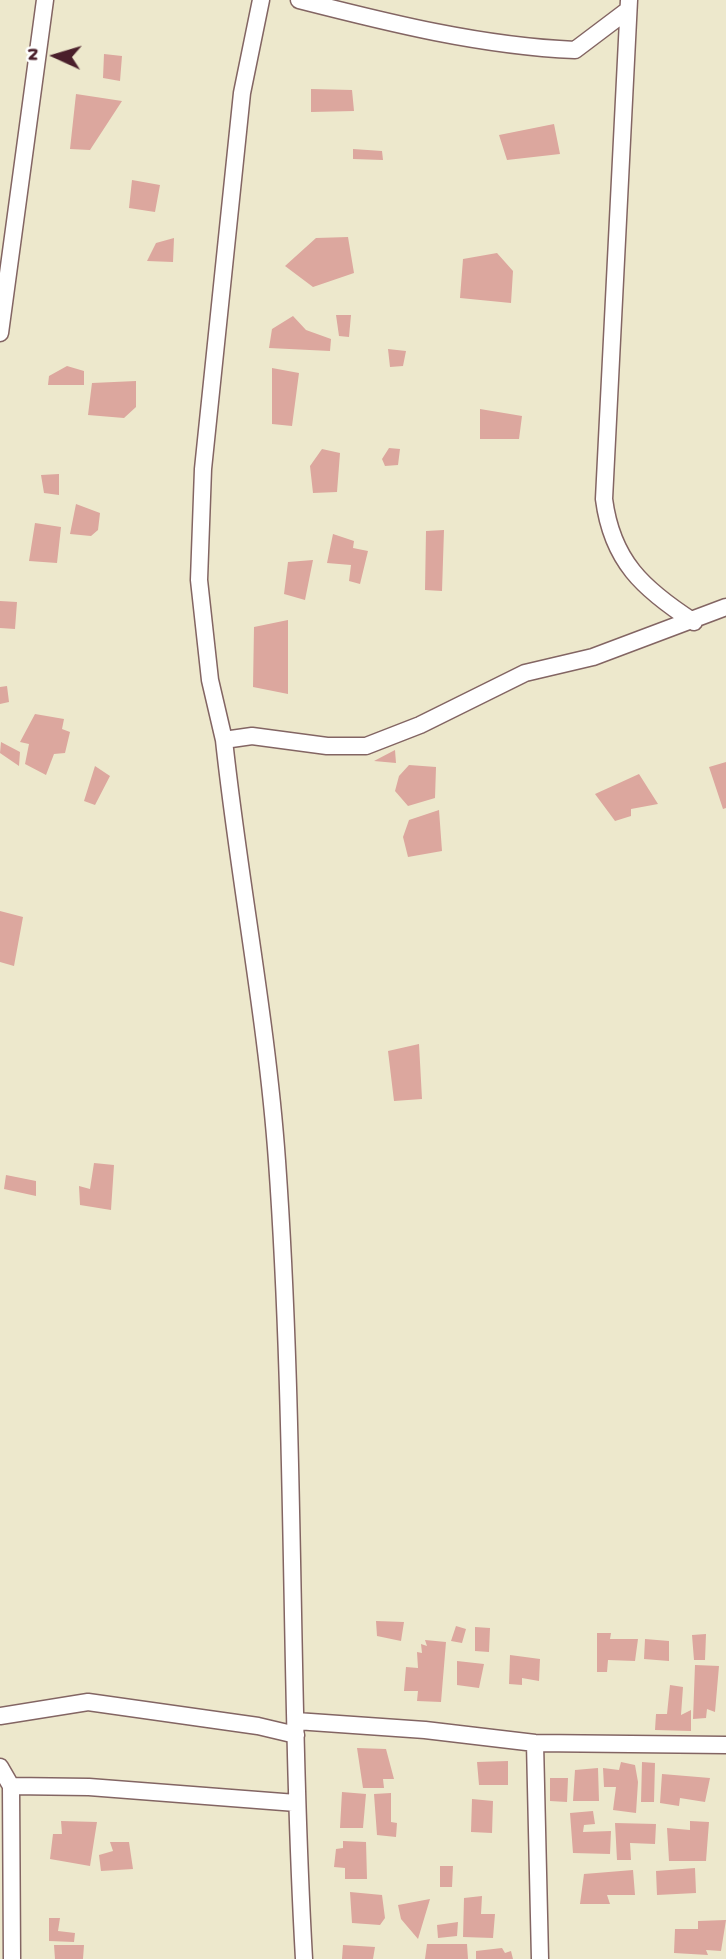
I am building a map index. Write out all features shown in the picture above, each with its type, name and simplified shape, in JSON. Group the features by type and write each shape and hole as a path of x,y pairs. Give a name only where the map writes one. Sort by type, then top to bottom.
{"street":[{"path":"0,333 45,0"},
{"path":"261,0 242,93 203,470 199,580 209,680 225,740 277,1158 287,1342 296,1803 304,1959"},
{"path":"299,0 496,43 575,50 629,5"},
{"path":"629,5 604,499 616,550 640,582 694,622"},
{"path":"225,740 252,736 327,746 366,746 421,725 525,673 593,657 694,622 726,607"},
{"path":"0,1716 88,1702 258,1726 425,1730 535,1743 726,1745"},
{"path":"535,1743 540,1959"},
{"path":"0,1767 10,1786 12,1959"},
{"path":"10,1786 89,1787 296,1803"}],"building":[{"path":"104,54 122,56 120,81 103,78"},
{"path":"311,89 352,90 354,111 311,112"},
{"path":"76,94 122,101 90,150 70,149"},
{"path":"554,124 560,154 507,160 499,135"},
{"path":"353,149 382,151 383,160 353,159"},
{"path":"132,180 160,185 155,212 129,208"},
{"path":"348,237 354,273 313,287 285,266 316,238"},
{"path":"174,238 173,262 147,261 156,243"},
{"path":"497,253 513,271 511,303 460,298 463,259"},
{"path":"336,315 351,315 349,337 339,336"},
{"path":"293,316 306,330 331,339 330,351 269,348 272,329"},
{"path":"388,349 406,351 403,366 390,367"},
{"path":"67,366 84,371 84,385 48,385 49,376"},
{"path":"272,368 299,373 292,426 272,424"},
{"path":"136,381 136,407 124,418 88,415 92,383"},
{"path":"480,409 522,416 519,439 480,439"},
{"path":"389,448 400,449 398,465 385,466 382,459"},
{"path":"322,449 340,453 337,492 313,493 310,466"},
{"path":"59,474 59,495 44,493 41,475"},
{"path":"76,504 100,513 98,530 91,536 70,534"},
{"path":"35,523 61,527 57,563 29,561"},
{"path":"444,530 442,591 425,590 426,531"},
{"path":"333,534 354,541 353,548 368,551 360,584 349,581 351,565 327,563"},
{"path":"313,560 305,600 284,594 288,562"},
{"path":"0,601 17,602 15,629 0,628"},
{"path":"288,620 288,694 253,687 254,627"},
{"path":"7,686 9,702 0,704 0,687"},
{"path":"35,714 64,719 62,729 70,732 65,753 54,754 46,775 25,764 29,744 20,742"},
{"path":"1,742 20,752 19,766 0,753"},
{"path":"395,750 396,763 374,761"},
{"path":"726,762 726,808 723,809 709,767"},
{"path":"409,765 436,767 435,798 408,806 395,791 399,776"},
{"path":"95,766 110,776 95,805 84,801"},
{"path":"639,774 658,804 631,809 631,816 615,821 595,794"},
{"path":"439,810 442,851 408,857 403,837 409,820"},
{"path":"0,911 23,917 14,966 0,962"},
{"path":"419,1044 422,1099 394,1101 388,1051"},
{"path":"94,1163 114,1165 111,1210 80,1205 79,1186 90,1189"},
{"path":"6,1175 36,1181 36,1196 4,1189"},
{"path":"376,1621 404,1622 401,1641 377,1636"},
{"path":"456,1626 466,1629 462,1643 451,1641"},
{"path":"475,1627 490,1628 489,1652 475,1651"},
{"path":"597,1633 611,1633 610,1639 638,1639 635,1661 608,1660 607,1672 597,1672"},
{"path":"706,1634 705,1660 694,1660 692,1635"},
{"path":"645,1639 669,1641 669,1661 644,1659"},
{"path":"425,1640 446,1642 441,1702 417,1701 418,1691 404,1691 406,1667 418,1668 417,1652 422,1653 421,1644 427,1646"},
{"path":"510,1655 540,1659 539,1681 522,1678 522,1685 509,1684"},
{"path":"457,1661 484,1664 479,1688 457,1685"},
{"path":"695,1665 719,1666 715,1712 707,1709 706,1718 693,1719"},
{"path":"670,1685 683,1687 681,1715 691,1710 691,1731 655,1730 656,1714 667,1714"},
{"path":"357,1748 386,1749 394,1779 383,1779 384,1788 363,1788"},
{"path":"508,1761 508,1785 479,1785 477,1762"},
{"path":"621,1762 635,1765 638,1782 636,1813 613,1810 616,1787 604,1787 603,1768 619,1770"},
{"path":"642,1762 655,1763 654,1802 641,1802"},
{"path":"598,1768 599,1801 573,1801 575,1770"},
{"path":"662,1774 710,1778 705,1802 680,1798 679,1806 660,1803"},
{"path":"550,1778 568,1778 567,1802 550,1801"},
{"path":"342,1792 366,1794 363,1828 340,1828"},
{"path":"391,1793 391,1822 397,1823 396,1837 377,1835 374,1794"},
{"path":"472,1799 493,1801 492,1833 471,1832"},
{"path":"593,1811 595,1824 584,1825 583,1832 611,1831 610,1854 573,1853 570,1813"},
{"path":"61,1821 97,1822 90,1866 50,1859 53,1834 62,1834"},
{"path":"690,1821 709,1822 706,1861 669,1861 667,1828 690,1830"},
{"path":"615,1823 656,1824 655,1844 630,1843 631,1860 617,1860"},
{"path":"343,1841 366,1842 367,1879 345,1879 345,1868 334,1867 336,1849 343,1848"},
{"path":"110,1842 129,1842 133,1869 101,1871 99,1855 113,1851"},
{"path":"440,1866 453,1866 452,1887 440,1887"},
{"path":"695,1868 696,1893 657,1895 656,1871"},
{"path":"633,1870 635,1895 607,1895 610,1904 580,1904 584,1874"},
{"path":"350,1892 382,1895 385,1918 380,1925 352,1923"},
{"path":"482,1896 481,1914 495,1914 493,1938 463,1937 464,1898"},
{"path":"430,1899 418,1939 401,1919 398,1905"},
{"path":"49,1918 60,1918 58,1931 75,1933 74,1942 49,1941"},
{"path":"726,1920 721,1951 706,1950 708,1955 674,1953 675,1929 698,1929 698,1921"},
{"path":"458,1922 457,1936 438,1938 437,1925"},
{"path":"427,1944 467,1944 468,1959 425,1959"},
{"path":"54,1945 84,1945 83,1959 55,1959"},
{"path":"343,1945 375,1947 373,1959 342,1959"},
{"path":"502,1948 505,1953 511,1951 513,1959 476,1959 476,1951"}]}
